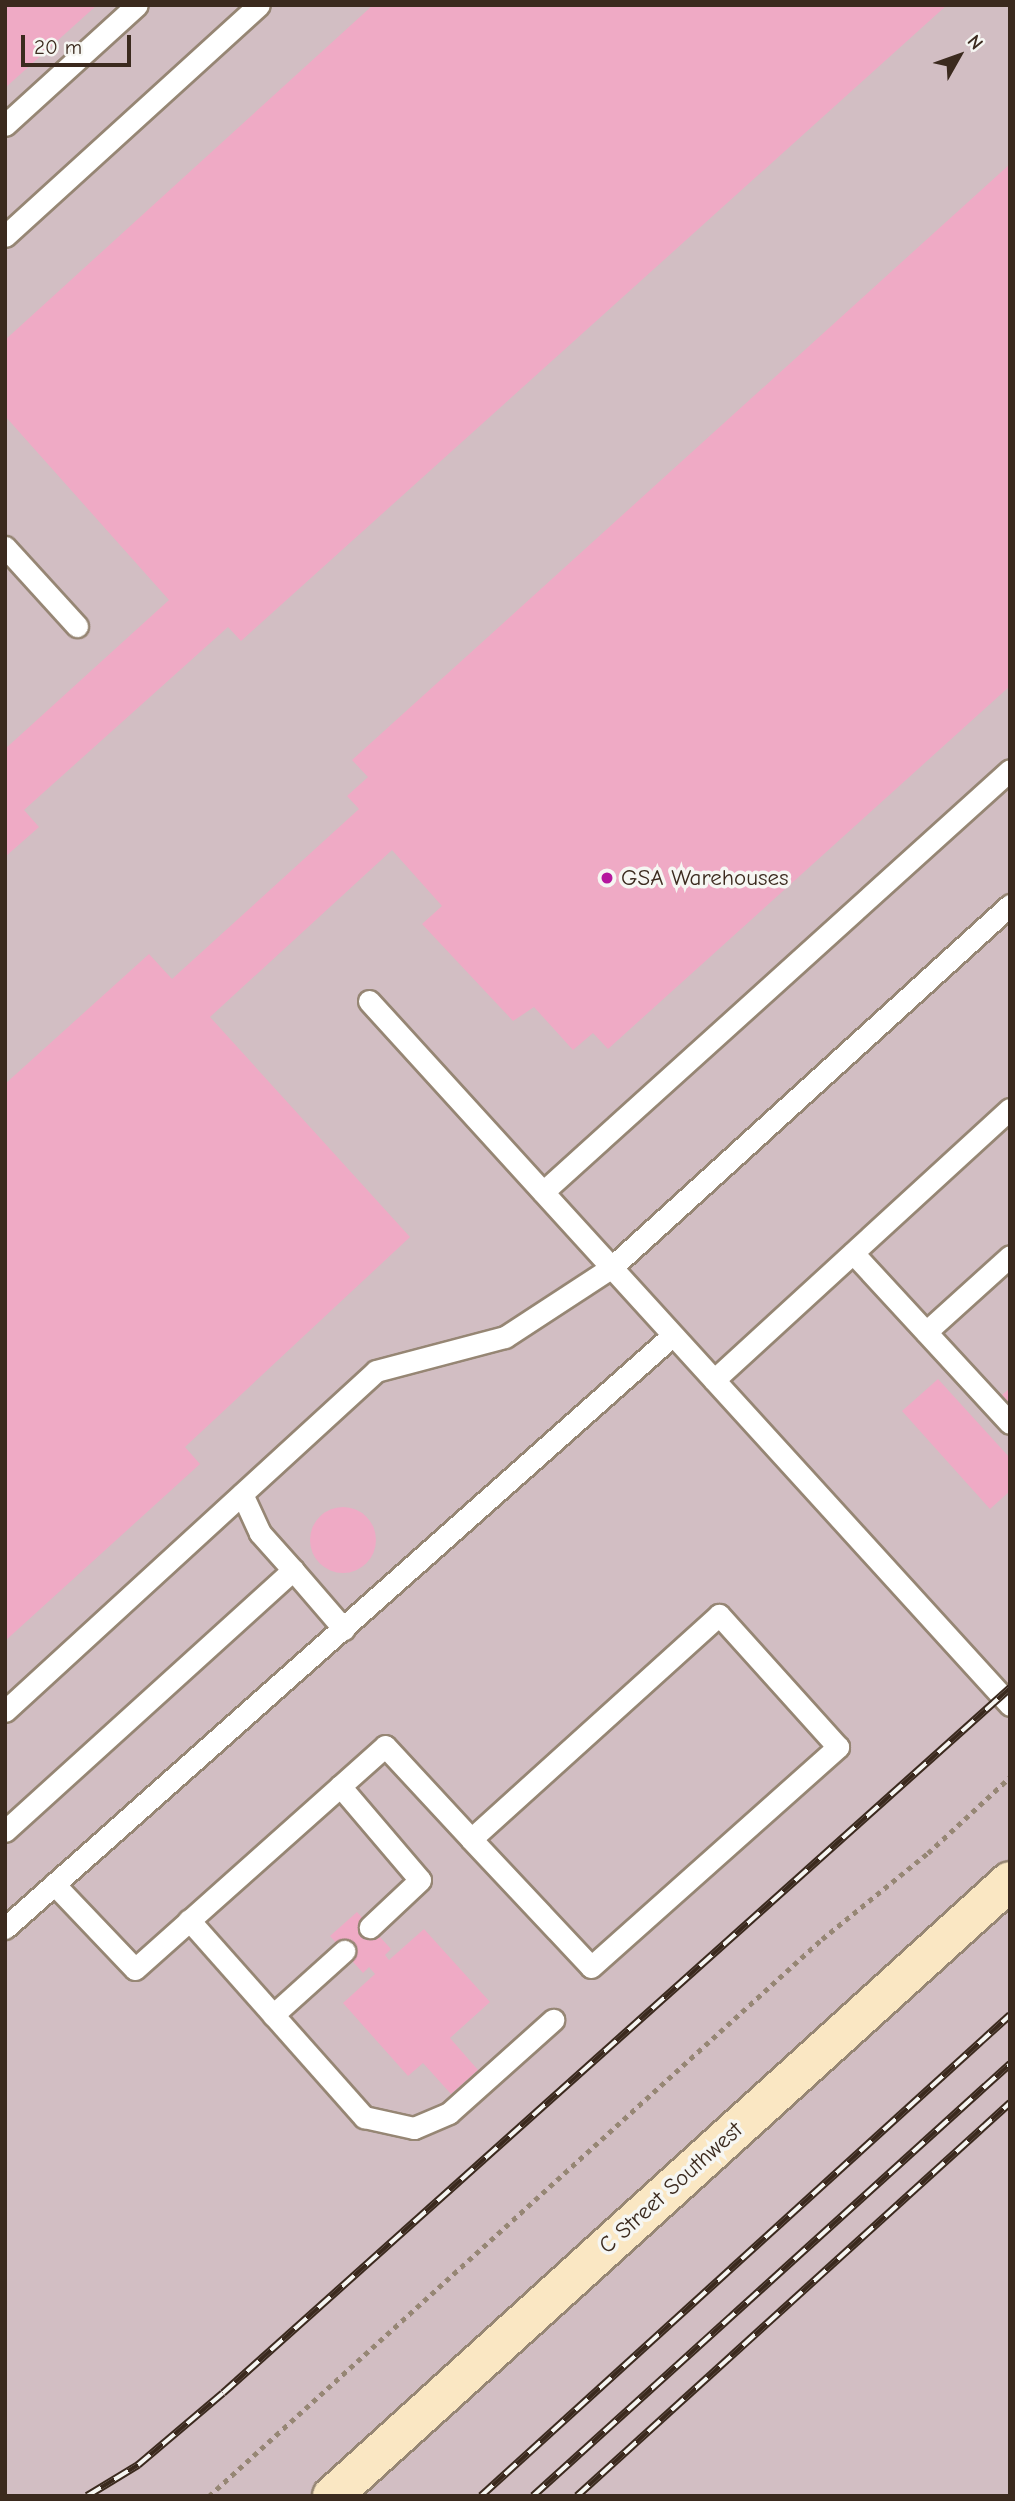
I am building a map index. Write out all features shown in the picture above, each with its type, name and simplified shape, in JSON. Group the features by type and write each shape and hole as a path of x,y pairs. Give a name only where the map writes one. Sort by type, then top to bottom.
{"main road":[{"name":"C Street Southwest","path":"332,2496 1010,1881"}],"lane":[{"path":"5,125 137,5"},
{"path":"5,236 259,5"},
{"path":"5,547 77,626"},
{"path":"543,1192 1010,770"},
{"path":"5,1711 376,1371 505,1337 611,1267 1010,905"},
{"path":"369,1001 1010,1705"},
{"path":"714,1380 1010,1109"},
{"path":"853,1253 1010,1423"},
{"path":"926,1332 1010,1256"},
{"path":"5,1928 673,1335"},
{"path":"242,1494 260,1533 344,1629"},
{"path":"5,1831 293,1570"},
{"path":"54,1885 135,1969 385,1746 471,1839 591,1968 838,1747 719,1615 471,1839"},
{"path":"340,1786 420,1880 370,1927"},
{"path":"189,1920 364,2117 414,2128 449,2113 553,2020"},
{"path":"273,2015 344,1951"}],"path":[{"path":"209,2496 822,1939 928,1853 1010,1777"}],"shaded area":[{"path":"5,5 1010,5 1010,2496 5,2496"}],"building":[{"path":"5,5 97,5 5,88"},
{"path":"373,5 947,5 241,641 228,627 24,810 39,827 5,857 5,749 169,600 5,416 5,340"},
{"name":"GSA Warehouses","path":"1010,164 1010,686 608,1049 593,1033 573,1050 534,1007 513,1021 422,924 442,906 392,850 210,1017 410,1237 185,1447 200,1464 5,1641 5,1084 149,954 172,979 359,809 347,796 368,777 352,760"},
{"path":"938,1379 1010,1458 1010,1491 990,1509 902,1411"},
{"path":"1010,1388 1010,1404 1002,1395"},
{"path":"343,1507 356,1510 366,1517 373,1527 376,1540 373,1553 366,1563 356,1570 343,1573 330,1570 320,1563 313,1553 310,1540 313,1527 320,1517 330,1510"},
{"path":"357,1912 391,1949 385,1955 389,1960 424,1929 490,2002 450,2038 478,2070 451,2094 423,2063 408,2076 343,2003 375,1974 369,1967 363,1973 330,1936"}],"railway":[{"path":"87,2496 138,2465 223,2393 1010,1688"},
{"path":"481,2496 1010,2015"},
{"path":"533,2496 1010,2064"},
{"path":"577,2496 1010,2103"}],"place":[{"name":"GSA Warehouses","path":"607,878"}]}
